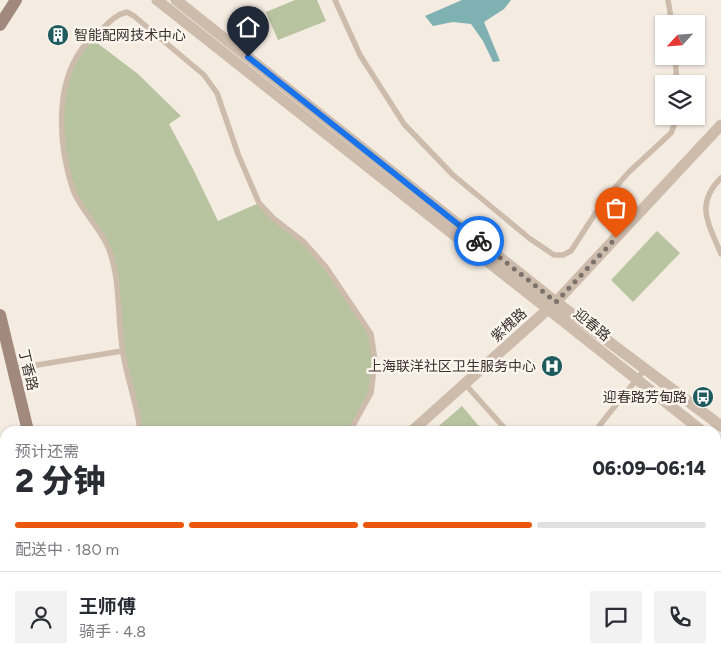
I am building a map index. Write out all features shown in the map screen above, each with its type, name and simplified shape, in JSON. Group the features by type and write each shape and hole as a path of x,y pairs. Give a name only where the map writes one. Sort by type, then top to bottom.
{"street":[{"path":"0,25 16,0"},
{"name":"迎春路","path":"157,0 552,306 646,368 721,426"},
{"name":"迎春路","path":"176,0 552,306 636,380 696,426"},
{"name":"紫槐路","path":"418,426 552,306 721,125"},
{"name":"丁香路","path":"0,315 27,426"}],"lane":[{"path":"336,0 360,55 404,124 454,175 529,238 554,255 563,255 571,251 604,200 629,172 671,133 674,125"},
{"path":"668,0 670,15"},
{"path":"140,426 122,351 119,289 110,250 74,192 63,152 62,111 69,72 82,49 118,14 127,12 204,75 218,93 238,154 259,203 273,218 304,242 326,267 371,334 375,361 371,394 354,426"},
{"path":"721,178 711,188 706,202 707,218 721,254"},
{"path":"614,189 640,212"},
{"path":"13,369 122,351"},
{"path":"599,426 646,368"},
{"path":"465,384 503,426"}],"green space":[{"path":"295,0 317,0 326,21 278,40 266,12"},
{"path":"92,39 138,74 181,116 169,124 218,221 259,203 304,242 326,267 371,334 375,361 371,393 353,426 139,426 128,382 110,250 74,192 63,151 62,111 69,72 82,49"},
{"path":"657,231 680,253 633,302 611,280"},
{"path":"462,406 479,426 439,426"}],"water":[{"path":"462,0 511,0 504,9 484,22 500,61 493,62 483,41 471,24 453,22 433,26 425,16"}],"way so far":[{"path":"479,241 556,302 616,238"}],"place":[{"name":"智能配网技术中心","path":"58,35"},
{"name":"上海联洋社区卫生服务中心","path":"552,366"},
{"name":"迎春路芳甸路","path":"703,397"}],"route":[{"path":"248,57 479,241"}]}
